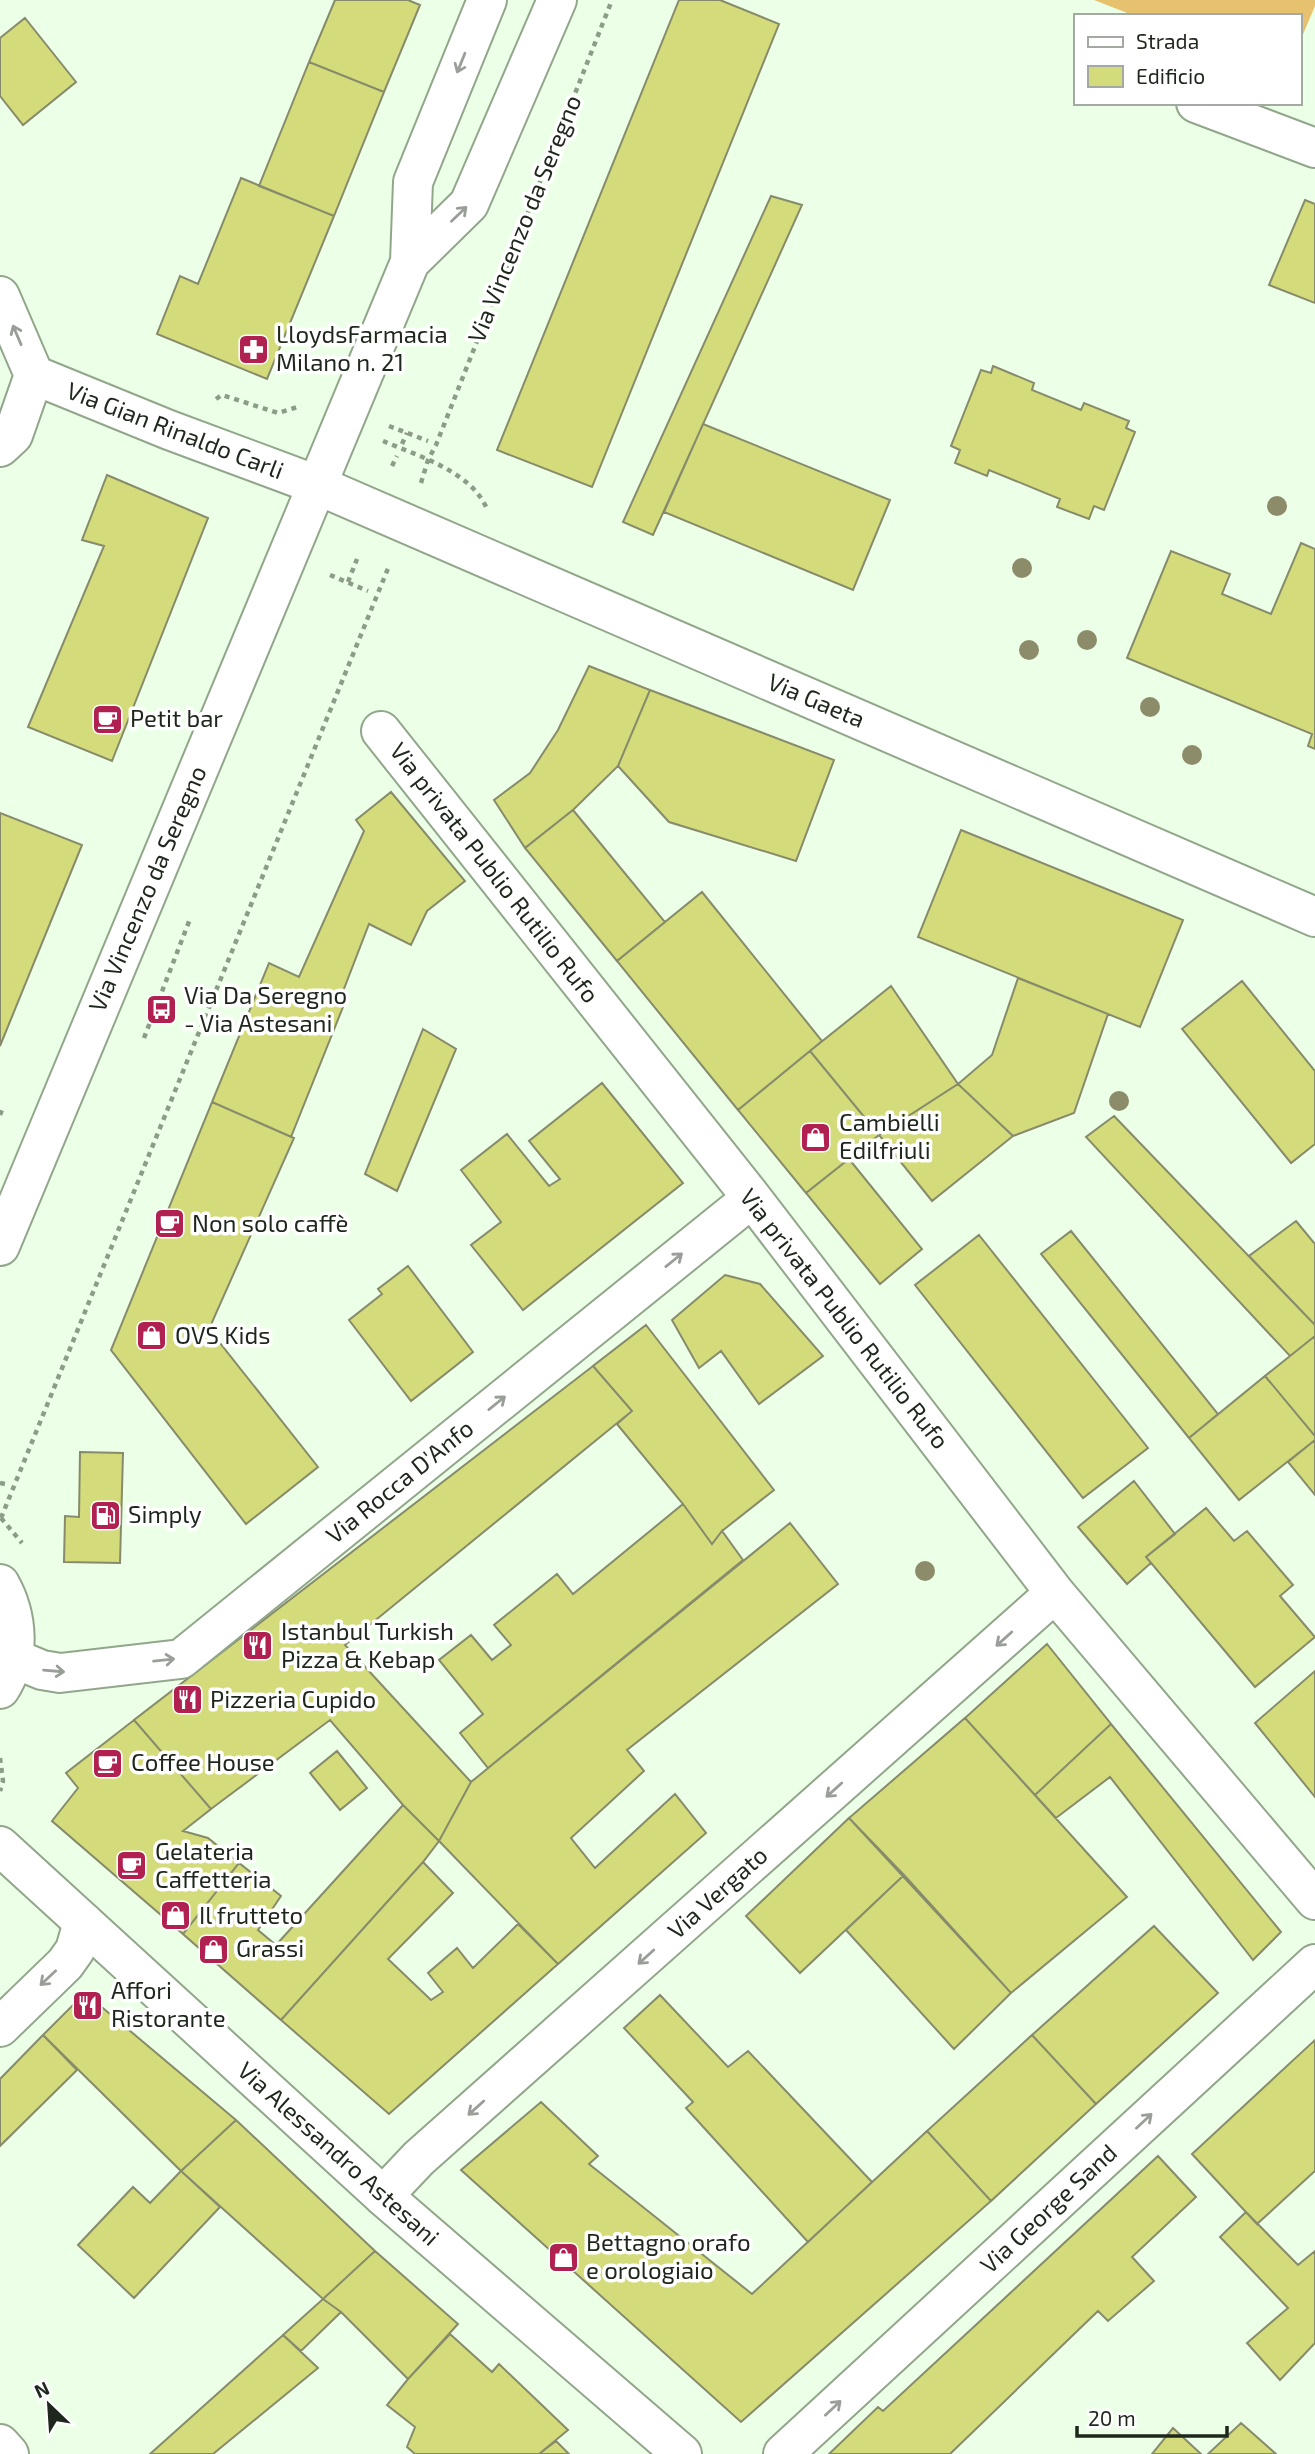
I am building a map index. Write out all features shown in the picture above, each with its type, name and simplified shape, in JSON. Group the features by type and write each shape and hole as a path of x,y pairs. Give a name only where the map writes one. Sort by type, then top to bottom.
{"street":[{"name":"Via Vincenzo da Seregno","path":"0,1246 410,262 413,182 487,0"},
{"name":"Via Vincenzo da Seregno","path":"410,262 469,204 558,0"},
{"path":"1201,105 1315,148"},
{"path":"0,296 34,375"},
{"name":"Via Gian Rinaldo Carli","path":"0,447 13,435 34,375 169,430 317,485"},
{"name":"Via Gaeta","path":"317,485 1315,917"},
{"name":"Via privata Publio Rutilio Rufo","path":"381,731 752,1198 1055,1593 1315,1900"},
{"name":"Via Rocca D'Anfo","path":"7,1674 42,1670 60,1673 181,1659 752,1198"},
{"path":"0,1584 8,1599 15,1628 7,1674"},
{"name":"Via Vergato","path":"383,2196 430,2149 1055,1593"},
{"name":"Via Alessandro Astesani","path":"0,1845 383,2196 682,2454"},
{"path":"0,2027 65,1964 75,1950 83,1922"},
{"name":"Via George Sand","path":"783,2454 1315,1964"},
{"path":"0,2444 9,2454"}],"path":[{"name":"Via Vincenzo da Seregno","path":"424,477 428,460 612,0"},
{"path":"389,426 428,441"},
{"path":"402,444 407,433"},
{"path":"383,441 428,460 465,481 484,501 497,532 502,566"},
{"path":"392,466 397,456"},
{"path":"348,582 356,559"},
{"path":"1,1518 391,561"},
{"path":"326,573 368,591"},
{"path":"144,1038 190,919"},
{"path":"0,1115 3,1107"},
{"path":"0,1758 3,1781 0,1791"}],"shaded area":[{"path":"1094,0 1315,0 1301,39 1301,14 1130,14"}],"building":[{"path":"335,0 408,0 420,5 384,92 309,62"},
{"path":"679,0 720,0 779,24 592,487 497,450"},
{"path":"25,18 76,82 23,125 0,96 0,38"},
{"path":"309,62 384,92 334,216 259,186"},
{"path":"241,178 334,216 267,379 157,334 180,276 198,284"},
{"path":"771,196 802,205 653,535 623,522"},
{"path":"1305,200 1315,204 1315,303 1269,285"},
{"path":"993,366 1034,383 1032,390 1081,410 1084,403 1129,421 1126,428 1135,432 1104,510 1094,506 1089,519 1057,507 1060,499 989,470 987,476 955,463 960,450 951,446 981,370 991,373"},
{"path":"703,424 890,500 853,590 664,512"},
{"path":"107,475 208,518 112,761 28,727 104,546 82,540"},
{"path":"1301,543 1315,549 1315,749 1308,746 1312,734 1127,658 1171,551 1230,574 1222,594 1271,614"},
{"path":"589,666 650,690 618,766 573,810 525,848 494,800 530,773 558,730"},
{"path":"650,690 834,760 796,861 669,822 618,766"},
{"path":"391,792 465,881 427,911 411,945 369,924 342,994 347,997 291,1137 212,1102 269,963 299,977 364,831 356,820"},
{"path":"573,810 665,922 617,961 525,848"},
{"path":"0,813 82,845 0,1046"},
{"path":"961,830 1183,920 1140,1027 918,937"},
{"path":"702,892 822,1041 738,1110 617,961"},
{"path":"1018,978 1108,1014 1074,1113 1013,1136 958,1084 992,1055"},
{"path":"1242,981 1315,1071 1315,1144 1291,1163 1182,1029"},
{"path":"891,986 958,1084 879,1135 810,1051"},
{"path":"423,1029 456,1049 397,1191 365,1174"},
{"path":"810,1051 879,1135 806,1193 738,1110"},
{"path":"602,1083 683,1183 523,1310 471,1245 501,1222 461,1170 507,1134 549,1186 560,1179 529,1141"},
{"path":"958,1084 1013,1136 932,1201 879,1135"},
{"path":"212,1102 294,1138 209,1329 318,1467 246,1524 111,1350"},
{"path":"1114,1116 1315,1325 1315,1336 1290,1356 1086,1137"},
{"path":"849,1159 922,1249 880,1284 806,1193"},
{"path":"1296,1221 1315,1244 1315,1325 1249,1256"},
{"path":"1071,1231 1218,1414 1189,1438 1041,1254"},
{"path":"979,1235 1148,1448 1083,1498 915,1285"},
{"path":"408,1266 473,1352 411,1401 349,1320 382,1294 378,1289"},
{"path":"725,1275 760,1284 823,1356 759,1404 721,1351 699,1368 672,1320"},
{"path":"646,1325 774,1490 722,1531 712,1544 617,1424 632,1411 593,1366"},
{"path":"1315,1336 1315,1436 1265,1376"},
{"path":"593,1366 632,1411 345,1645 471,1782 439,1841 403,1805 330,1720 211,1809 134,1720"},
{"path":"1265,1376 1315,1436 1315,1440 1239,1500 1189,1438"},
{"path":"1315,1440 1315,1495 1288,1462"},
{"path":"80,1452 123,1453 120,1563 64,1562 65,1516 79,1517"},
{"path":"1134,1481 1175,1534 1146,1557 1151,1563 1127,1584 1078,1527"},
{"path":"683,1504 712,1544 722,1531 743,1560 488,1768 460,1733 483,1714 439,1660 471,1635 492,1660 511,1645 494,1625 557,1574 573,1594"},
{"path":"1206,1508 1234,1541 1247,1531 1293,1585 1280,1596 1315,1637 1255,1687 1146,1557"},
{"path":"790,1523 838,1584 627,1750 644,1771 571,1838 595,1868 675,1794 706,1833 558,1964 439,1841 471,1782"},
{"path":"1047,1644 1111,1724 1035,1795 965,1718"},
{"path":"1315,1671 1315,1797 1255,1723"},
{"path":"965,1718 1127,1897 1011,1993 849,1818"},
{"path":"134,1720 211,1809 183,1831 208,1838 239,1863 183,1934 52,1821 78,1788 66,1773"},
{"path":"1111,1724 1281,1932 1253,1960 1110,1777 1056,1818 1035,1795"},
{"path":"337,1751 367,1788 340,1810 310,1773"},
{"path":"403,1805 439,1841 281,2020 183,1934 239,1863 281,1896 258,1930 276,1945"},
{"path":"849,1818 904,1875 800,1973 746,1916"},
{"path":"423,1862 453,1893 388,1959 431,2000 443,1992 428,1973 457,1948 473,1968 518,1924 558,1964 389,2114 281,2020"},
{"path":"904,1875 1011,1993 954,2049 846,1930"},
{"path":"1154,1926 1218,1993 1096,2104 1032,2035"},
{"path":"85,1993 236,2120 181,2171 43,2035"},
{"path":"660,1995 728,2067 748,2051 872,2182 808,2242 686,2108 693,2102 624,2028"},
{"path":"43,2035 77,2070 0,2146 0,2079"},
{"path":"1032,2035 1096,2104 991,2201 927,2131"},
{"path":"1315,2040 1315,2171 1257,2224 1192,2154"},
{"path":"541,2102 598,2156 589,2164 752,2294 927,2131 991,2201 741,2422 461,2170"},
{"path":"236,2120 375,2251 323,2299 181,2171"},
{"path":"1158,2156 1196,2197 1132,2257 1154,2281 1108,2321 1098,2311 950,2454 829,2454 878,2407 883,2411"},
{"path":"181,2171 220,2207 134,2298 78,2245 133,2187 150,2203"},
{"path":"1246,2212 1298,2265 1315,2251 1315,2343 1280,2380 1247,2343 1288,2308 1220,2237"},
{"path":"375,2251 458,2324 408,2379 341,2312 323,2299"},
{"path":"323,2299 341,2312 301,2351 283,2335"},
{"path":"450,2334 492,2372 499,2364 568,2430 539,2454 415,2454 407,2447 415,2427 387,2405"},
{"path":"283,2335 318,2368 213,2454 150,2454"},
{"path":"1241,2423 1276,2454 1208,2454"},
{"path":"1173,2428 1201,2454 1152,2454"},
{"path":"556,2441 569,2454 539,2454"}],"place":[{"name":"LloydsFarmacia Milano n. 21","path":"253,349"},
{"name":"Petit bar","path":"107,719"},
{"name":"Via Da Seregno - Via Astesani","path":"161,1010"},
{"name":"Cambielli Edilfriuli","path":"816,1137"},
{"name":"Non solo caffè","path":"169,1224"},
{"name":"OVS Kids","path":"152,1336"},
{"name":"Simply","path":"105,1515"},
{"name":"Istanbul Turkish Pizza & Kebap","path":"258,1646"},
{"name":"Pizzeria Cupido","path":"187,1700"},
{"name":"Coffee House","path":"108,1763"},
{"name":"Gelateria Caffetteria","path":"132,1866"},
{"name":"Il frutteto","path":"176,1916"},
{"name":"Grassi","path":"213,1949"},
{"name":"Affori Ristorante","path":"88,2005"},
{"name":"Bettagno orafo e orologiaio","path":"563,2257"}]}
